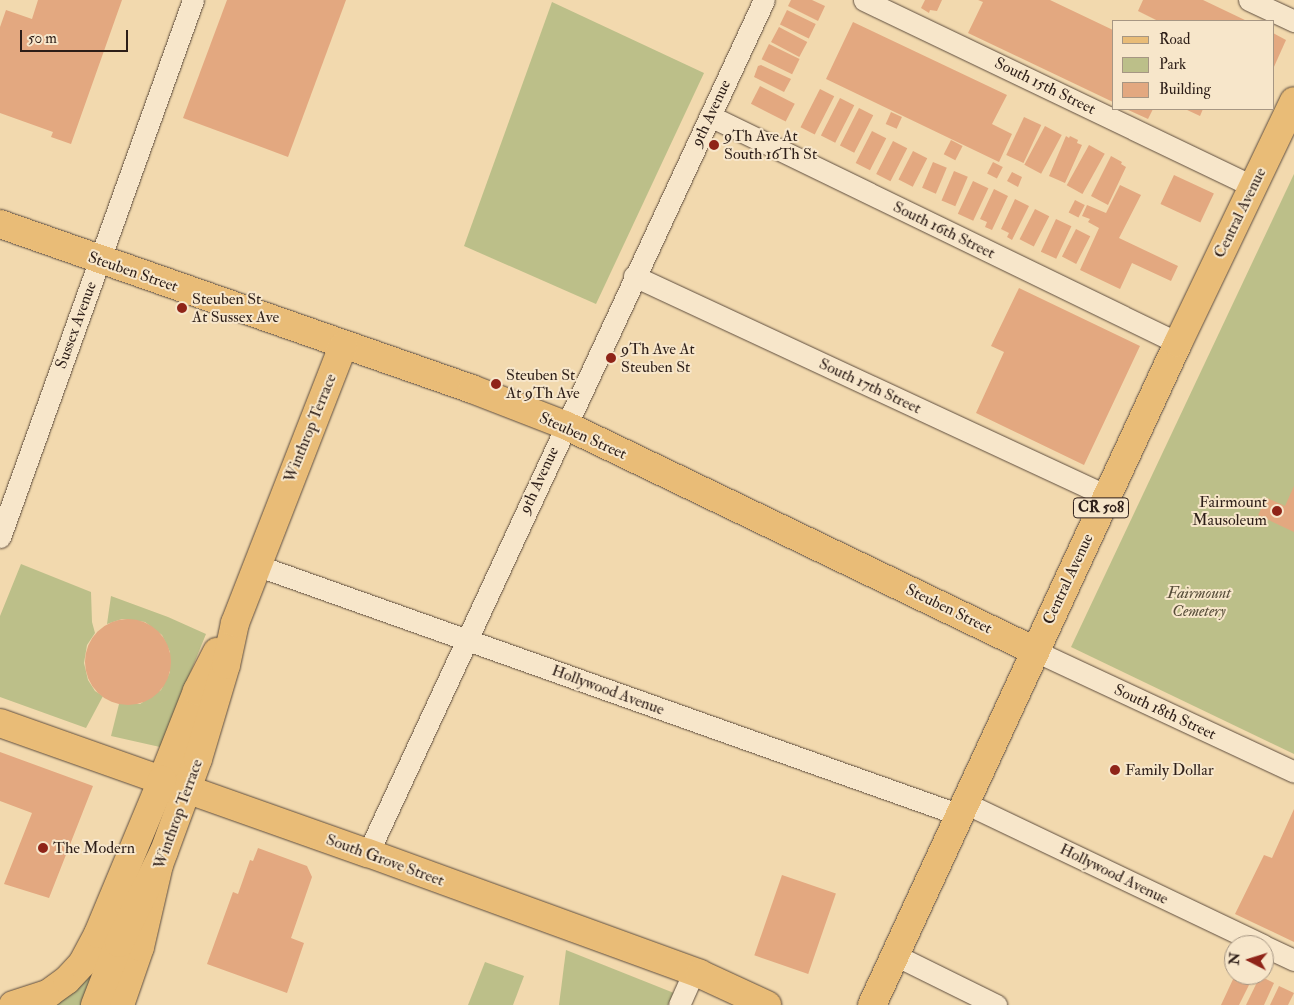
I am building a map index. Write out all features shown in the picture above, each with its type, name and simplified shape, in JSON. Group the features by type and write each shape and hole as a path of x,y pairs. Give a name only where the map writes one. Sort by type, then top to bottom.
{"main road":[{"name":"Central Avenue","path":"872,1005 1178,343 1294,101"},
{"name":"Steuben Street","path":"0,224 343,346 472,389 565,425 1036,651"},
{"name":"Winthrop Terrace","path":"120,1005 140,947 155,879 188,790 223,673 234,623 343,346"},
{"name":"Winthrop Terrace","path":"13,1005 49,993 67,980 82,964 98,934 204,675 234,623"},
{"name":"South Grove Street","path":"0,722 368,852 694,972 767,1005"},
{"path":"95,1005 119,943 164,851"}],"street":[{"name":"Sussex Avenue","path":"0,537 192,0"},
{"name":"9th Avenue","path":"368,852 634,276 764,0"},
{"name":"South 15th Street","path":"864,0 1254,186"},
{"path":"1249,0 1294,22"},
{"name":"South 16th Street","path":"710,116 1178,343"},
{"name":"South 17th Street","path":"634,276 1107,496"},
{"name":"Hollywood Avenue","path":"256,565 466,640 963,809 1241,935"},
{"name":"South 18th Street","path":"1036,651 1294,772"},
{"name":"Hollywood Avenue","path":"1274,950 1294,960"},
{"path":"895,955 996,1005"},
{"path":"679,1005 694,972"}],"green space":[{"path":"552,2 704,73 596,304 464,246"},
{"name":"Fairmount Cemetery","path":"1294,174 1294,754 1071,647"},
{"path":"21,564 91,592 92,622 95,633 87,645 84,663 88,680 95,691 103,696 86,728 0,697 0,616"},
{"path":"111,596 168,617 206,634 160,747 111,736 119,704 140,704 161,690 170,672 170,652 162,635 145,622 122,619 107,624"},
{"path":"566,950 674,993 668,1005 559,1005"},
{"path":"99,962 84,1005 42,1005"},
{"path":"485,962 524,976 513,1005 468,1005"}],"building":[{"path":"38,0 122,0 71,144 51,137 53,132 0,113 0,27 6,10 32,19"},
{"path":"227,0 346,0 288,157 183,118"},
{"path":"791,0 812,0 825,6 818,21 788,6"},
{"path":"925,0 942,0 937,11 930,10 929,13 921,8"},
{"path":"978,0 1050,0 1112,30 1112,102 968,33 983,2"},
{"path":"1143,0 1203,0 1245,20 1156,20 1138,11"},
{"path":"787,10 816,24 809,38 780,24"},
{"path":"853,22 1007,95 992,124 1012,134 999,162 826,79"},
{"path":"779,27 807,42 799,57 771,42"},
{"path":"1274,34 1286,40 1274,67"},
{"path":"769,44 800,59 792,74 762,59"},
{"path":"761,65 791,79 784,92 754,77 758,66"},
{"path":"760,86 795,104 786,122 751,104"},
{"path":"820,89 834,96 815,135 800,127"},
{"path":"840,98 854,105 835,143 821,135"},
{"path":"859,108 873,115 854,153 840,145"},
{"path":"1128,110 1152,110 1148,119"},
{"path":"1187,110 1203,110 1200,116"},
{"path":"891,112 902,117 897,129 886,124"},
{"path":"1024,117 1041,125 1023,163 1006,155"},
{"path":"1045,126 1062,135 1041,174 1024,165"},
{"path":"872,131 886,138 870,170 856,163"},
{"path":"1066,136 1078,140 1077,143 1082,145 1065,183 1049,176"},
{"path":"951,140 963,146 955,160 944,154"},
{"path":"893,141 907,148 890,181 876,174"},
{"path":"1089,145 1105,154 1082,194 1067,185"},
{"path":"913,151 927,158 913,187 898,180"},
{"path":"1111,156 1122,162 1121,164 1126,167 1108,205 1091,196"},
{"path":"933,162 947,168 936,194 922,188"},
{"path":"993,162 1003,167 997,179 987,174"},
{"path":"954,171 968,177 955,206 941,200"},
{"path":"1012,172 1022,177 1018,187 1007,181"},
{"path":"1174,175 1214,194 1200,223 1160,204"},
{"path":"973,181 988,188 973,221 958,214"},
{"path":"1120,185 1141,195 1119,238 1178,266 1171,281 1132,263 1120,289 1080,270 1099,228 1088,222 1090,219 1082,216 1087,205 1106,213"},
{"path":"994,189 1008,196 992,230 985,227 987,222 980,219"},
{"path":"1015,199 1029,206 1012,240 1007,237 1009,233 1001,229"},
{"path":"1075,200 1085,205 1078,217 1069,212"},
{"path":"1035,209 1049,216 1034,247 1020,239"},
{"path":"1056,219 1071,226 1056,259 1041,252"},
{"path":"1076,229 1090,236 1076,264 1062,257"},
{"path":"1019,288 1140,346 1084,465 976,413 1004,352 991,346"},
{"name":"Fairmount Mausoleum","path":"1294,486 1294,532 1258,515 1267,498 1285,506"},
{"path":"128,619 144,622 152,626 164,638 168,646 171,662 168,678 164,686 152,698 144,702 128,705 112,702 104,698 92,686 88,678 85,662 88,646 92,638 104,626 112,622"},
{"name":"The Modern","path":"0,752 93,786 49,898 4,884 32,813 0,801"},
{"path":"1294,809 1294,942 1235,914 1264,855 1272,858"},
{"path":"258,848 307,866 312,877 291,938 304,943 287,993 207,964 233,892 238,894 250,860 253,861"},
{"path":"782,875 836,894 808,974 754,955"},
{"path":"1230,985 1249,985 1239,1005 1221,1005"},
{"path":"1256,985 1273,985 1264,1005 1246,1005"},
{"path":"1279,986 1294,993 1288,1005 1270,1005"}],"place":[{"name":"9Th Ave At South 16Th St","path":"714,145"},
{"name":"Steuben St At Sussex Ave","path":"182,308"},
{"name":"9Th Ave At Steuben St","path":"611,358"},
{"name":"Steuben St At 9Th Ave","path":"496,384"},
{"name":"Fairmount Mausoleum","path":"1277,511"},
{"name":"Family Dollar","path":"1115,770"},
{"name":"The Modern","path":"43,848"}]}
